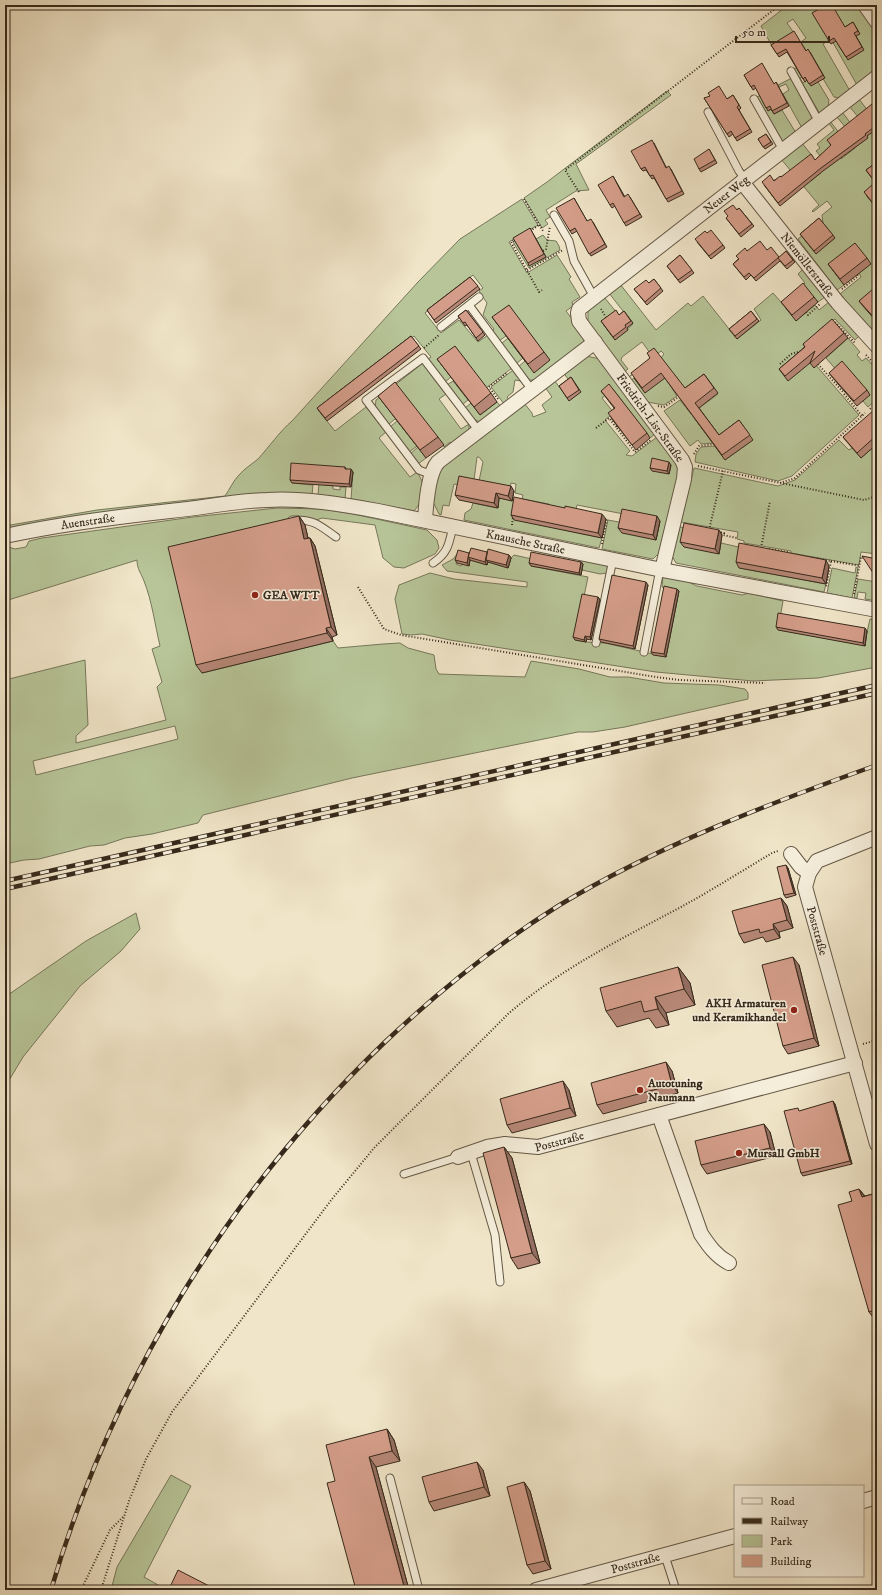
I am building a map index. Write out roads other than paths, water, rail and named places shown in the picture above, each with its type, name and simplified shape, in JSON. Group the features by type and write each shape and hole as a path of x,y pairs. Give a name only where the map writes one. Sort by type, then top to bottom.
{"street":[{"path":"864,5 877,22"},
{"name":"Neuer Weg","path":"578,313 582,306 877,77"},
{"name":"Niemöllerstraße","path":"744,180 832,297 877,346"},
{"name":"Friedrich-List-Straße","path":"578,313 580,321 682,460 685,467 684,479 661,569"},
{"path":"425,520 434,466 478,430 595,342"},
{"name":"Knausche Straße","path":"171,511 265,500 300,500 347,505 661,569 877,610"},
{"name":"Auenstraße","path":"5,536 52,526 171,511"},
{"path":"791,854 801,867 809,874 817,861 877,837"},
{"name":"Poststraße","path":"809,874 805,887 877,1144"},
{"name":"Poststraße","path":"465,1155 487,1147 505,1144 538,1146 855,1063"},
{"path":"659,1115 701,1234 712,1250 722,1260 729,1263"},
{"path":"864,1501 877,1497"},
{"name":"Poststraße","path":"536,1590 574,1585 665,1556 734,1536"}],"lane":[{"path":"791,71 819,122"},
{"path":"754,99 783,150"},
{"path":"708,112 744,180"},
{"path":"554,215 569,241 574,262 594,297"},
{"path":"441,327 479,297"},
{"path":"469,305 532,390"},
{"path":"432,475 419,470 366,400 423,358 478,430"},
{"path":"284,521 310,520 320,525 336,537"},
{"path":"433,564 444,554 453,526"},
{"path":"596,643 613,559"},
{"path":"644,652 661,569"},
{"path":"404,1174 465,1155 495,1235 500,1282"},
{"path":"390,1478 419,1590"},
{"path":"665,1556 676,1590"}],"railway":[{"path":"5,881 877,685"},
{"path":"5,889 877,693"},
{"path":"51,1590 76,1513 107,1438 142,1365 182,1294 226,1226 275,1162 328,1100 385,1042 447,987 490,953 558,906 596,884 674,845 754,811 877,765"}],"place":[{"name":"GEA WTT","path":"255,595"},
{"name":"AKH Armaturen und Keramikhandel","path":"794,1010"},
{"name":"Autotuning Naumann","path":"640,1090"},
{"name":"Mursall GmbH","path":"739,1153"}]}
